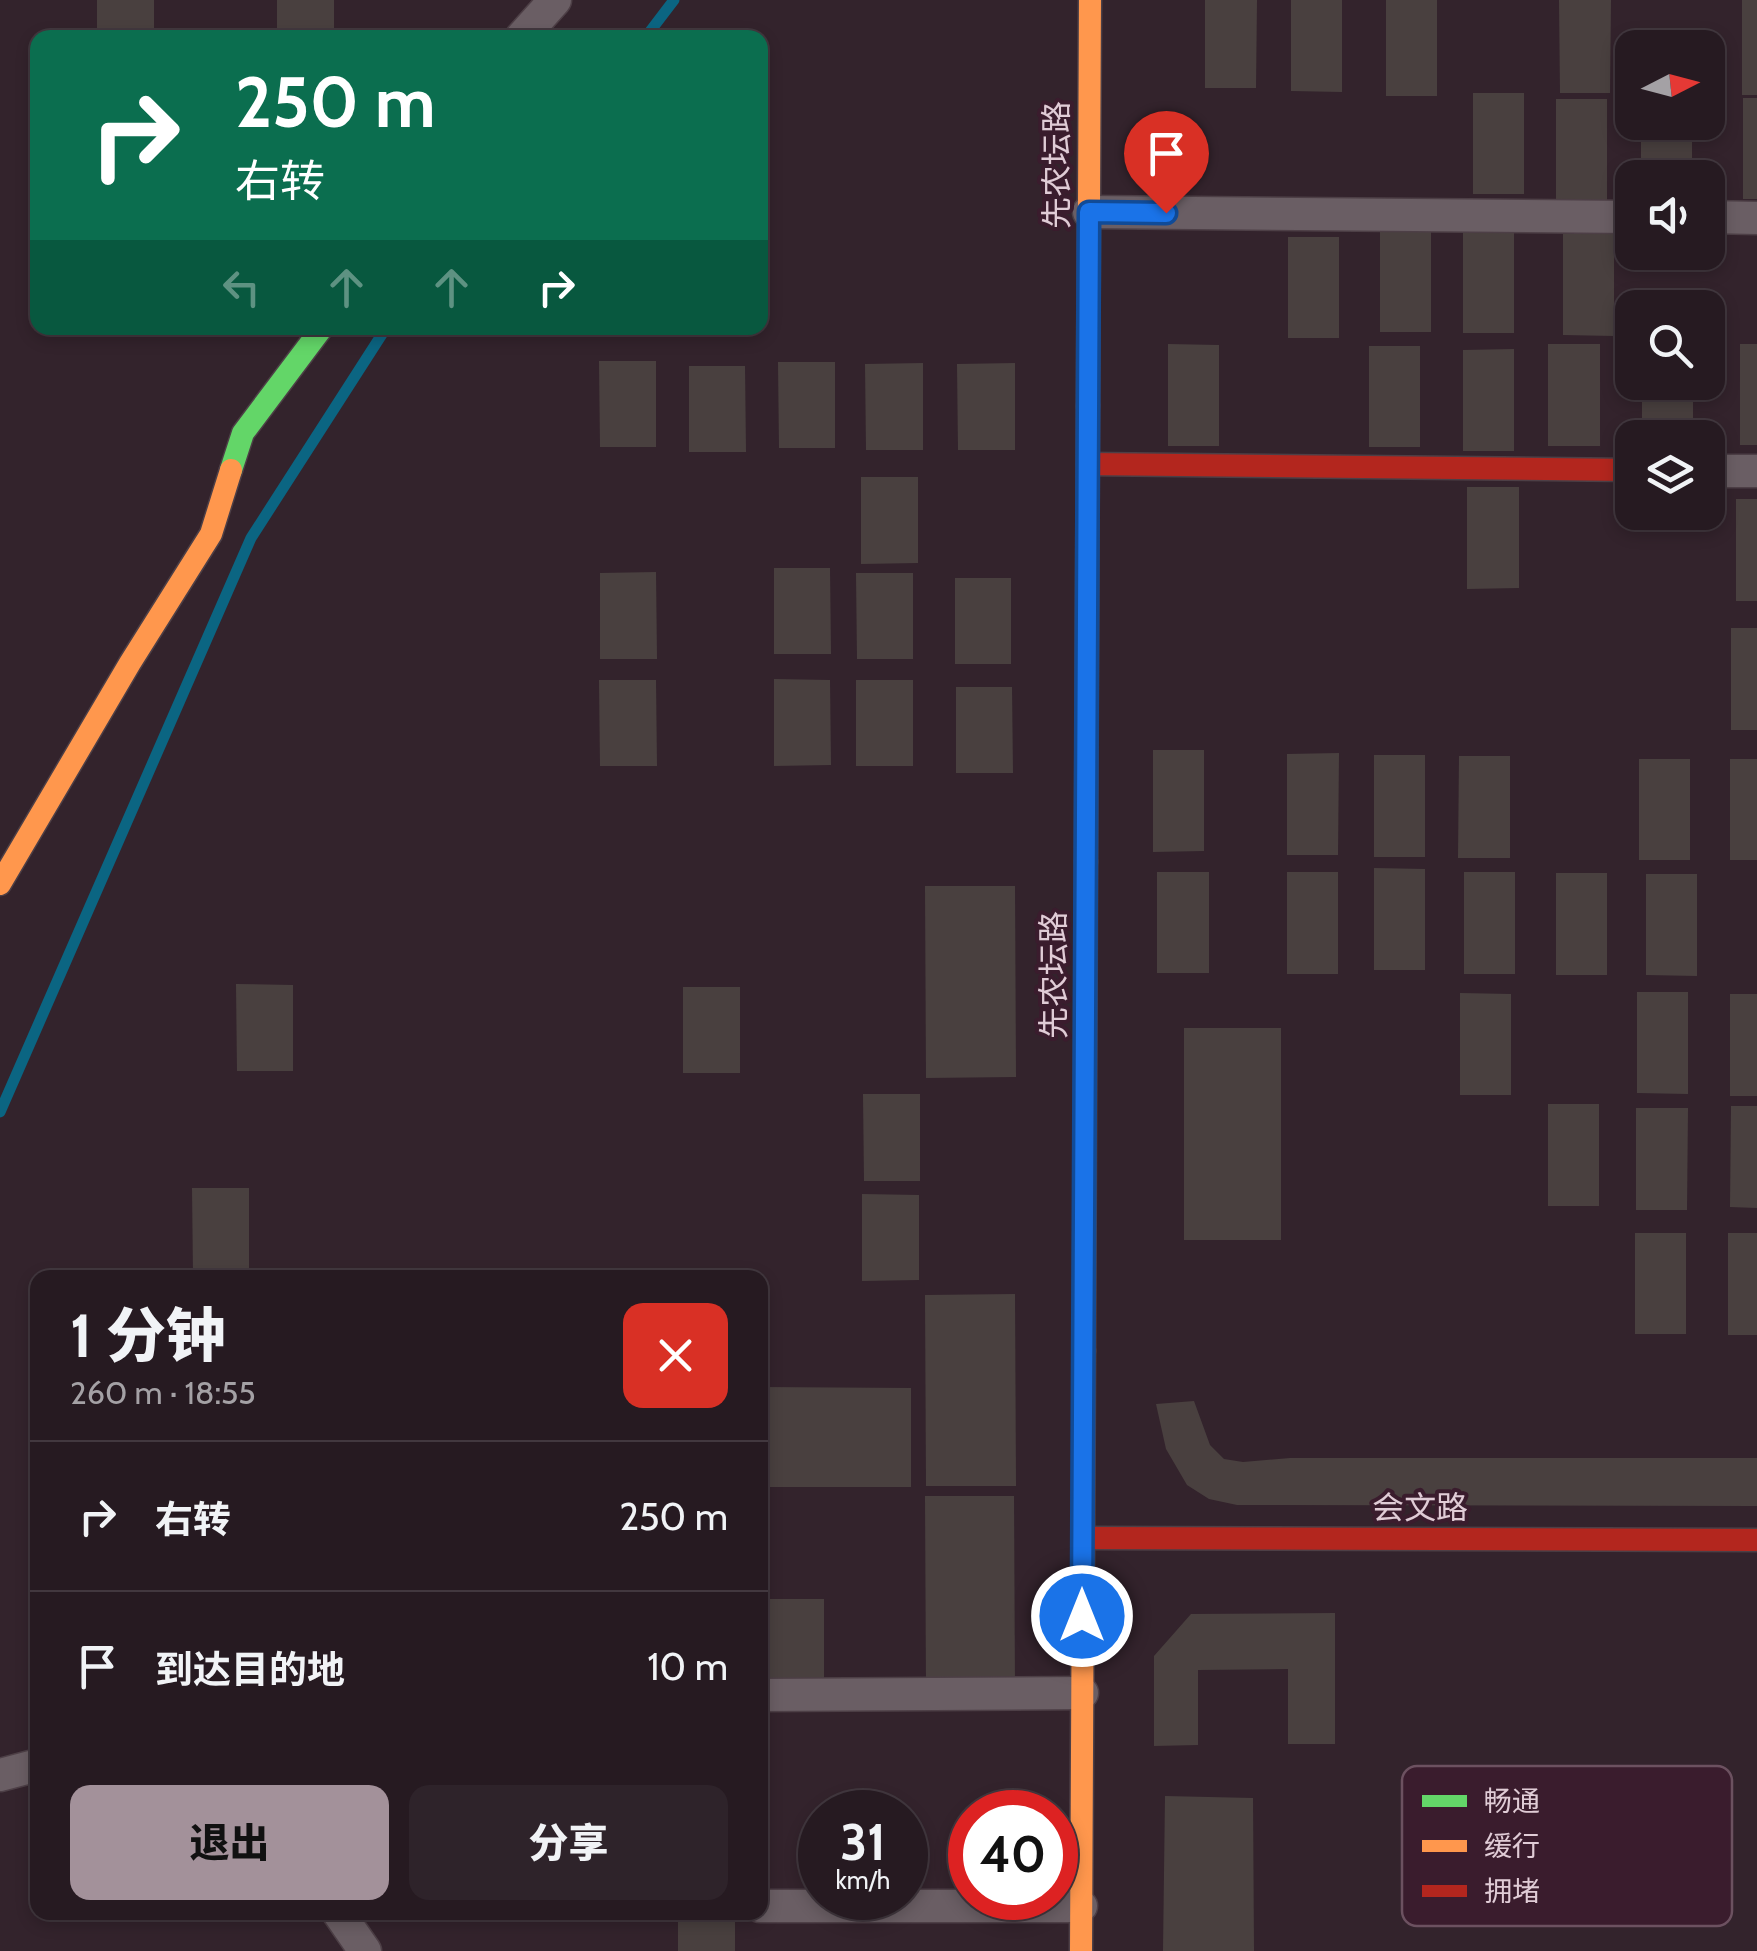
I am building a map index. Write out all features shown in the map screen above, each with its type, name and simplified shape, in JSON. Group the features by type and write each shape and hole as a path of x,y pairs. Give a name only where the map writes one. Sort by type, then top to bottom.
{"street":[{"path":"528,30 555,0"},
{"name":"先农坛路","path":"1081,1951 1090,0"},
{"path":"1089,212 1615,217"},
{"path":"1725,218 1757,218"},
{"path":"0,884 210,534 244,433 317,335"},
{"path":"1088,464 1615,470"},
{"path":"1725,471 1757,472"},
{"name":"会文路","path":"1083,1538 1757,1540"},
{"path":"768,1695 1082,1694"},
{"path":"0,1775 30,1767"},
{"path":"768,1906 1081,1906"},
{"path":"344,1920 365,1951"}],"building":[{"path":"97,0 154,0 154,29 97,29"},
{"path":"277,0 334,0 334,30 277,30"},
{"path":"1205,0 1257,0 1256,88 1205,88"},
{"path":"1291,0 1342,0 1342,92 1291,91"},
{"path":"1386,0 1437,0 1437,96 1386,96"},
{"path":"1559,0 1611,0 1610,93 1560,93"},
{"path":"1742,0 1757,0 1757,95 1742,95"},
{"path":"1473,93 1524,93 1524,194 1473,194"},
{"path":"1743,98 1757,98 1757,199 1743,199"},
{"path":"1556,99 1607,99 1607,201 1556,201"},
{"path":"1641,140 1692,140 1692,160 1641,160"},
{"path":"1380,230 1431,231 1431,332 1380,332"},
{"path":"1463,231 1514,232 1514,333 1463,333"},
{"path":"1563,234 1614,234 1614,336 1563,335"},
{"path":"1288,237 1339,237 1339,338 1288,338"},
{"path":"1168,344 1219,345 1219,446 1168,446"},
{"path":"1548,344 1600,344 1600,446 1548,446"},
{"path":"1740,344 1757,344 1757,445 1740,445"},
{"path":"1369,346 1420,346 1420,447 1369,447"},
{"path":"1514,349 1514,451 1463,451 1463,350"},
{"path":"599,361 656,361 656,447 600,447"},
{"path":"778,362 835,362 835,448 779,448"},
{"path":"923,363 923,450 866,450 865,364"},
{"path":"1015,363 1015,450 958,450 957,364"},
{"path":"689,366 745,366 746,452 689,452"},
{"path":"1642,400 1693,400 1693,420 1642,420"},
{"path":"861,477 918,477 918,563 861,564"},
{"path":"1467,487 1519,487 1519,588 1467,589"},
{"path":"1736,499 1757,499 1757,601 1736,601"},
{"path":"774,568 830,568 831,654 774,654"},
{"path":"656,572 657,659 600,659 600,573"},
{"path":"856,573 913,573 913,659 857,659"},
{"path":"955,578 1011,578 1011,664 955,664"},
{"path":"1731,628 1757,628 1757,730 1731,730"},
{"path":"774,679 830,680 831,765 774,766"},
{"path":"599,680 656,680 657,766 600,766"},
{"path":"856,680 913,680 913,766 856,766"},
{"path":"956,687 1012,687 1013,773 956,773"},
{"path":"1153,750 1204,750 1204,851 1153,852"},
{"path":"1339,753 1338,855 1287,855 1287,754"},
{"path":"1374,755 1425,755 1425,857 1374,857"},
{"path":"1459,756 1510,756 1510,858 1458,858"},
{"path":"1639,759 1690,759 1690,860 1639,860"},
{"path":"1730,759 1757,759 1757,860 1730,860"},
{"path":"1374,868 1425,869 1425,970 1374,970"},
{"path":"1157,872 1209,872 1209,973 1157,973"},
{"path":"1287,872 1338,872 1338,974 1287,974"},
{"path":"1464,872 1515,872 1515,974 1464,974"},
{"path":"1556,873 1607,873 1607,975 1556,975"},
{"path":"1646,874 1697,874 1697,976 1646,975"},
{"path":"925,886 1015,886 1016,1077 926,1078"},
{"path":"236,984 293,985 293,1071 237,1071"},
{"path":"683,987 740,987 740,1073 683,1073"},
{"path":"1637,992 1688,992 1688,1094 1637,1093"},
{"path":"1460,993 1511,994 1511,1095 1460,1095"},
{"path":"1730,994 1757,994 1757,1096 1730,1096"},
{"path":"1184,1028 1281,1028 1281,1240 1184,1240"},
{"path":"863,1094 920,1094 920,1181 864,1181"},
{"path":"1548,1104 1599,1104 1599,1206 1548,1206"},
{"path":"1731,1106 1757,1106 1757,1208 1730,1207"},
{"path":"1636,1108 1688,1108 1687,1210 1636,1210"},
{"path":"192,1188 249,1188 249,1270 193,1270"},
{"path":"862,1194 919,1195 919,1280 862,1281"},
{"path":"1635,1233 1686,1233 1686,1334 1635,1334"},
{"path":"1728,1233 1757,1233 1757,1335 1728,1335"},
{"path":"1015,1294 1016,1486 926,1486 925,1295"},
{"path":"768,1387 911,1388 911,1487 768,1487"},
{"path":"1194,1401 1210,1445 1224,1459 1243,1462 1290,1458 1757,1458 1757,1506 1237,1505 1209,1499 1187,1485 1166,1449 1156,1404"},
{"path":"925,1496 1014,1496 1015,1687 926,1688"},
{"path":"768,1599 824,1599 824,1685 768,1685"},
{"path":"1335,1613 1335,1744 1288,1744 1288,1669 1198,1670 1198,1745 1154,1746 1154,1656 1191,1614"},
{"path":"1165,1796 1253,1798 1254,1951 1163,1951"},
{"path":"678,1922 735,1922 735,1951 678,1951"}],"waterway":[{"path":"651,30 674,0"},
{"path":"0,1112 251,538 382,335"}],"traffic: fast":[{"path":"231,470 243,433 317,335"},
{"path":"1086,862 1088,406"}],"traffic: slow":[{"path":"1088,406 1090,0"},
{"path":"0,884 211,534 231,470"},
{"path":"1081,1951 1084,1351"}],"traffic: jam":[{"path":"1088,464 1615,470"},
{"path":"1084,1351 1086,862"},
{"path":"1083,1538 1757,1540"}],"route":[{"path":"1082,1616 1089,212 1166,213"}]}
